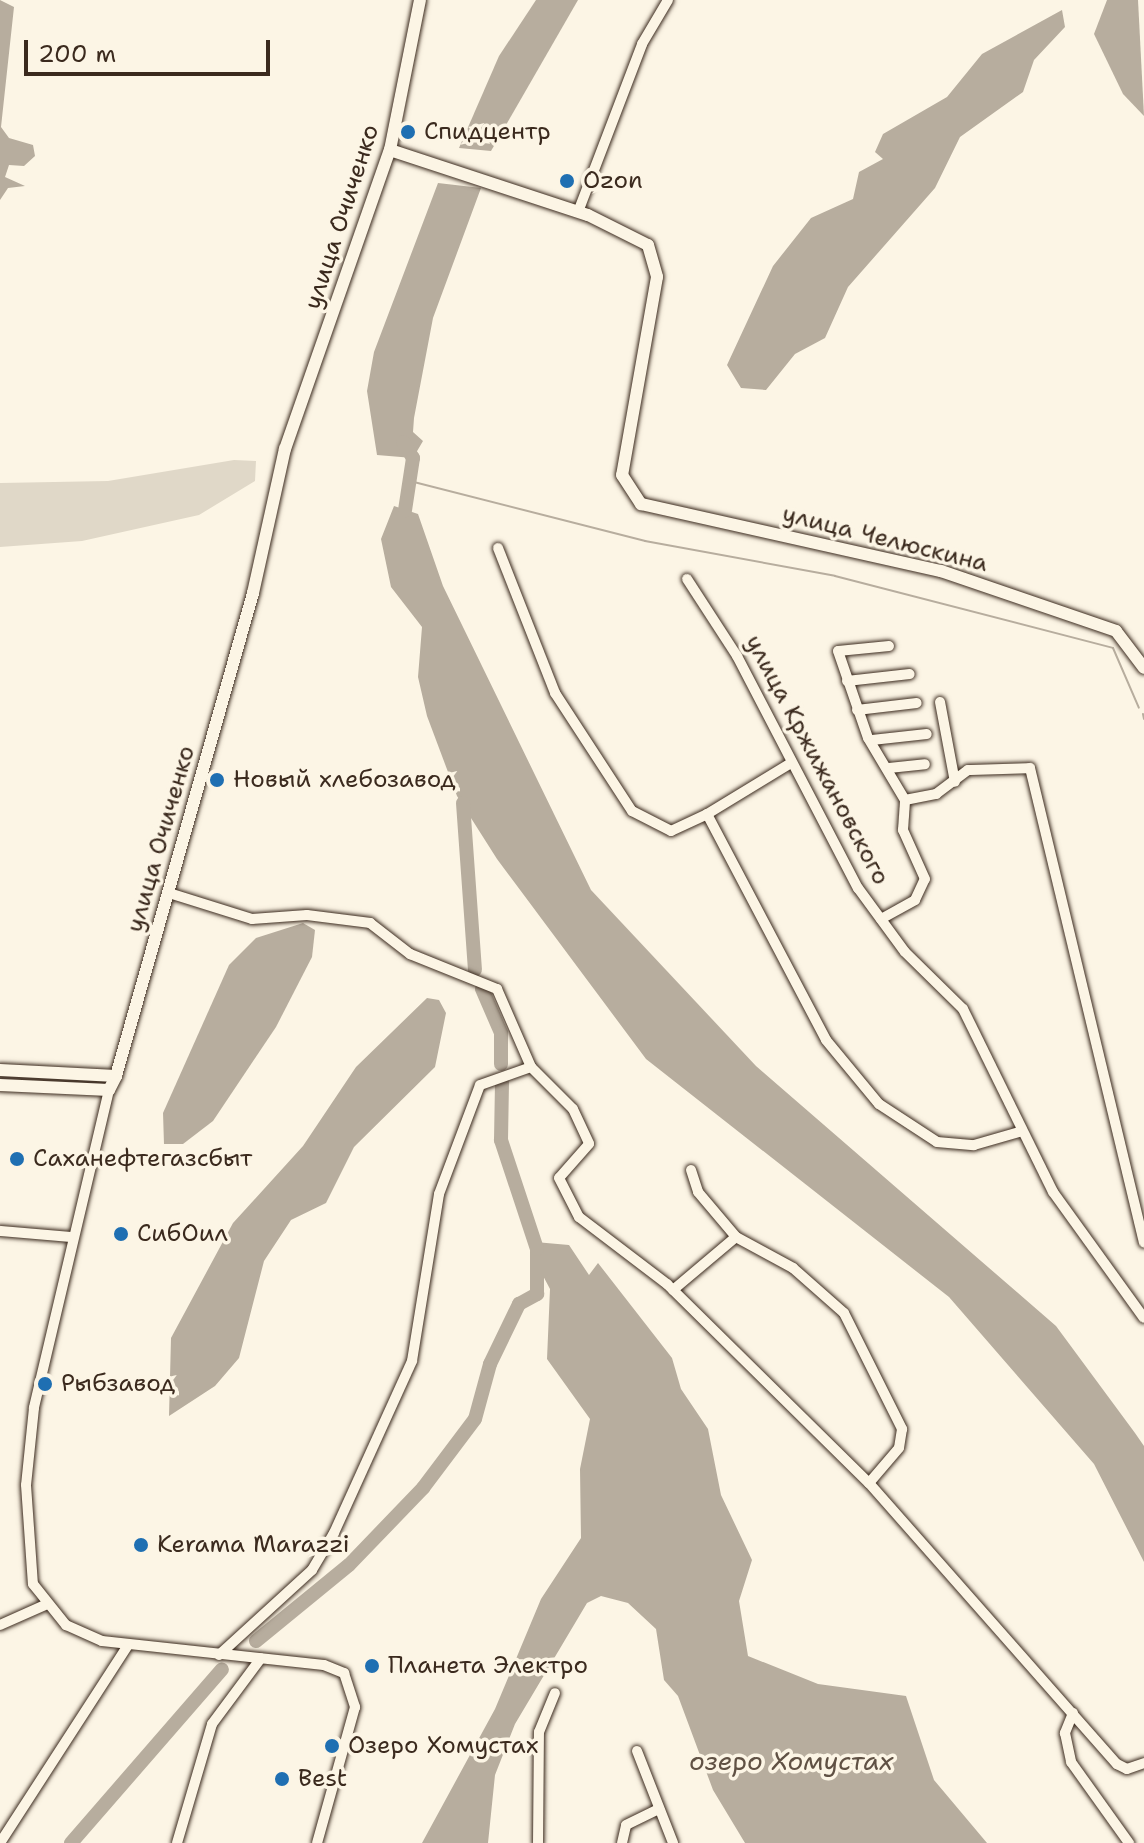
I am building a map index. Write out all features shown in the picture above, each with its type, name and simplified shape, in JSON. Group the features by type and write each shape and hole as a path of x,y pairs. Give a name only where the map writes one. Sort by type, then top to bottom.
{"street":[{"name":"улица Очиченко","path":"317,1843 355,1691 331,1666 128,1645 84,1635 45,1605 29,1568 29,1443 72,1237 109,1090 116,1076 169,893 285,449 390,150 420,0"},
{"path":"390,150 578,212 642,44 668,0"},
{"name":"улица Челюскина","path":"578,212 637,237 655,256 622,475 641,504 941,571 1116,631 1144,668"},
{"path":"498,548 555,693 632,811 671,831 707,814 791,763"},
{"name":"улица Кржижановского","path":"687,579 737,656 791,763 881,919 963,1009 1019,1132 1065,1212 1144,1318"},
{"path":"881,919 915,900 925,879 903,830 905,800 857,710 838,651 889,646"},
{"path":"847,681 910,674"},
{"path":"940,702 955,782"},
{"path":"857,710 917,703"},
{"path":"872,740 927,734"},
{"path":"889,768 925,764"},
{"path":"905,800 955,782 968,770 1030,768 1144,1242"},
{"path":"707,814 826,1040 879,1104 937,1142 974,1145 1019,1132"},
{"path":"169,893 252,919 307,915 370,923 410,954 497,989 531,1067 573,1109 589,1144 559,1178 579,1217 673,1290 869,1483 1117,1764 1127,1769 1144,1763"},
{"path":"219,1655 312,1570 334,1533 412,1361 439,1194 480,1085 531,1067"},
{"path":"0,1070 116,1076"},
{"path":"0,1085 109,1090"},
{"path":"691,1170 698,1192 736,1237 793,1268 844,1313 884,1384 902,1429 899,1448 869,1483"},
{"path":"0,1231 72,1237"},
{"path":"673,1290 736,1237"},
{"path":"0,1625 45,1605"},
{"path":"0,1843 128,1645"},
{"path":"177,1843 212,1724 261,1658"},
{"path":"538,1843 539,1732 555,1693"},
{"path":"1073,1713 1065,1733 1071,1762 1129,1843"},
{"path":"637,1751 673,1843"},
{"path":"622,1843 626,1825 659,1809"}],"shaded area":[{"path":"234,460 256,461 255,481 199,515 82,541 0,547 0,483 108,481"}],"water":[{"path":"0,0 14,7 1,127 9,138 33,145 35,156 24,166 9,165 5,177 25,186 8,188 0,200"},
{"path":"536,0 578,0 491,151 459,148 499,56"},
{"path":"1107,0 1138,0 1144,116 1123,94 1094,34"},
{"path":"1062,10 1065,27 1034,60 1023,92 960,137 935,188 848,287 825,338 795,354 766,390 741,388 727,365 773,266 811,218 853,199 859,172 883,159 875,152 883,134 947,97 982,54"},
{"path":"438,183 481,188 433,318 414,418 413,432 423,441 413,458 377,455 367,391 374,352"},
{"path":"394,506 418,514 443,586 591,890 756,1066 1056,1326 1135,1433 1144,1446 1144,1562 1094,1464 949,1297 646,1059 497,859 457,796 427,716 418,677 422,627 391,587 381,539"},
{"path":"303,923 315,930 312,957 276,1027 213,1121 183,1144 164,1144 163,1113 229,965 256,938"},
{"path":"427,998 439,1000 446,1013 435,1067 354,1147 326,1203 291,1220 264,1261 239,1358 215,1386 169,1416 171,1338 233,1223 303,1146 356,1067"},
{"name":"озеро Хомустах","path":"535,1242 569,1245 589,1275 598,1263 672,1358 681,1389 708,1429 721,1495 752,1560 739,1601 748,1656 818,1684 906,1696 934,1780 987,1843 745,1843 713,1790 678,1696 664,1680 656,1629 628,1603 601,1596 587,1603 515,1724 495,1775 488,1843 422,1843 495,1709 541,1599 581,1538 580,1469 590,1419 547,1359 550,1289 532,1255"}],"waterway":[{"path":"403,442 413,458 405,510"},
{"path":"406,480 645,541 835,576 1113,648 1139,708"},
{"path":"1143,714 1144,719"},
{"path":"463,803 475,970"},
{"path":"482,989 501,1033 501,1064"},
{"path":"256,1641 349,1565 423,1488 475,1419 490,1364 519,1304 537,1294 537,1249 501,1140 502,1082"},
{"path":"71,1843 222,1669"}],"place":[{"name":"Спидцентр","path":"408,132"},
{"name":"Ozon","path":"567,181"},
{"name":"Новый хлебозавод","path":"217,780"},
{"name":"Саханефтегазсбыт","path":"17,1159"},
{"name":"СибОил","path":"121,1234"},
{"name":"Рыбзавод","path":"45,1384"},
{"name":"Kerama Marazzi","path":"141,1545"},
{"name":"Планета Электро","path":"372,1666"},
{"name":"Озеро Хомустах","path":"332,1746"},
{"name":"Best","path":"282,1779"}]}
